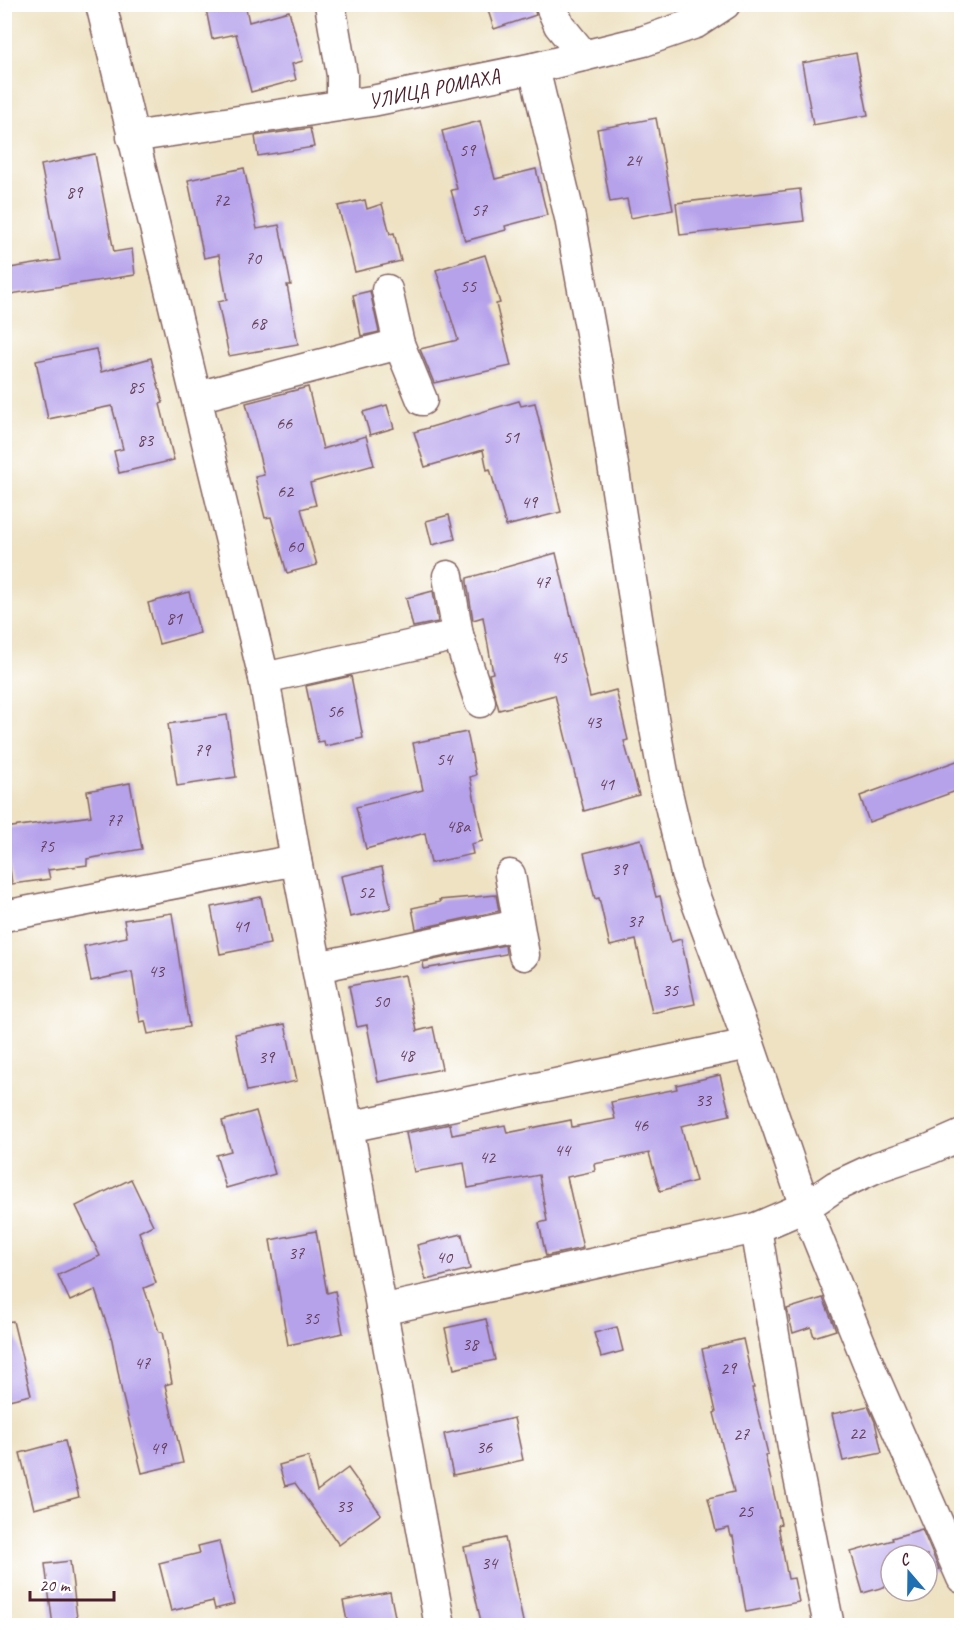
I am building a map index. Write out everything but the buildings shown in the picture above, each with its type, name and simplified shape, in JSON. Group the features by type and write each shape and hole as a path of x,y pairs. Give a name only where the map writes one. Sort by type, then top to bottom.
{"street":[{"path":"101,4 264,678 440,1626"},
{"path":"330,4 342,75 342,105"},
{"path":"550,4 560,25 584,56"},
{"name":"УЛИЦА РОМАХА","path":"132,137 372,101 534,68 644,41 696,23 726,4"},
{"path":"534,68 572,229 601,388 650,701 665,784 686,873 749,1044 805,1207 871,1370 962,1578"},
{"path":"387,290 399,344 422,400"},
{"path":"197,397 399,344"},
{"path":"448,576 458,635 480,702"},
{"path":"264,678 458,635"},
{"path":"4,916 296,860"},
{"path":"510,875 524,955"},
{"path":"317,967 518,925"},
{"path":"348,1127 749,1044"},
{"path":"381,1310 756,1228 805,1207 836,1186 877,1167 930,1149 962,1135"},
{"path":"756,1228 794,1454 829,1626"}]}
